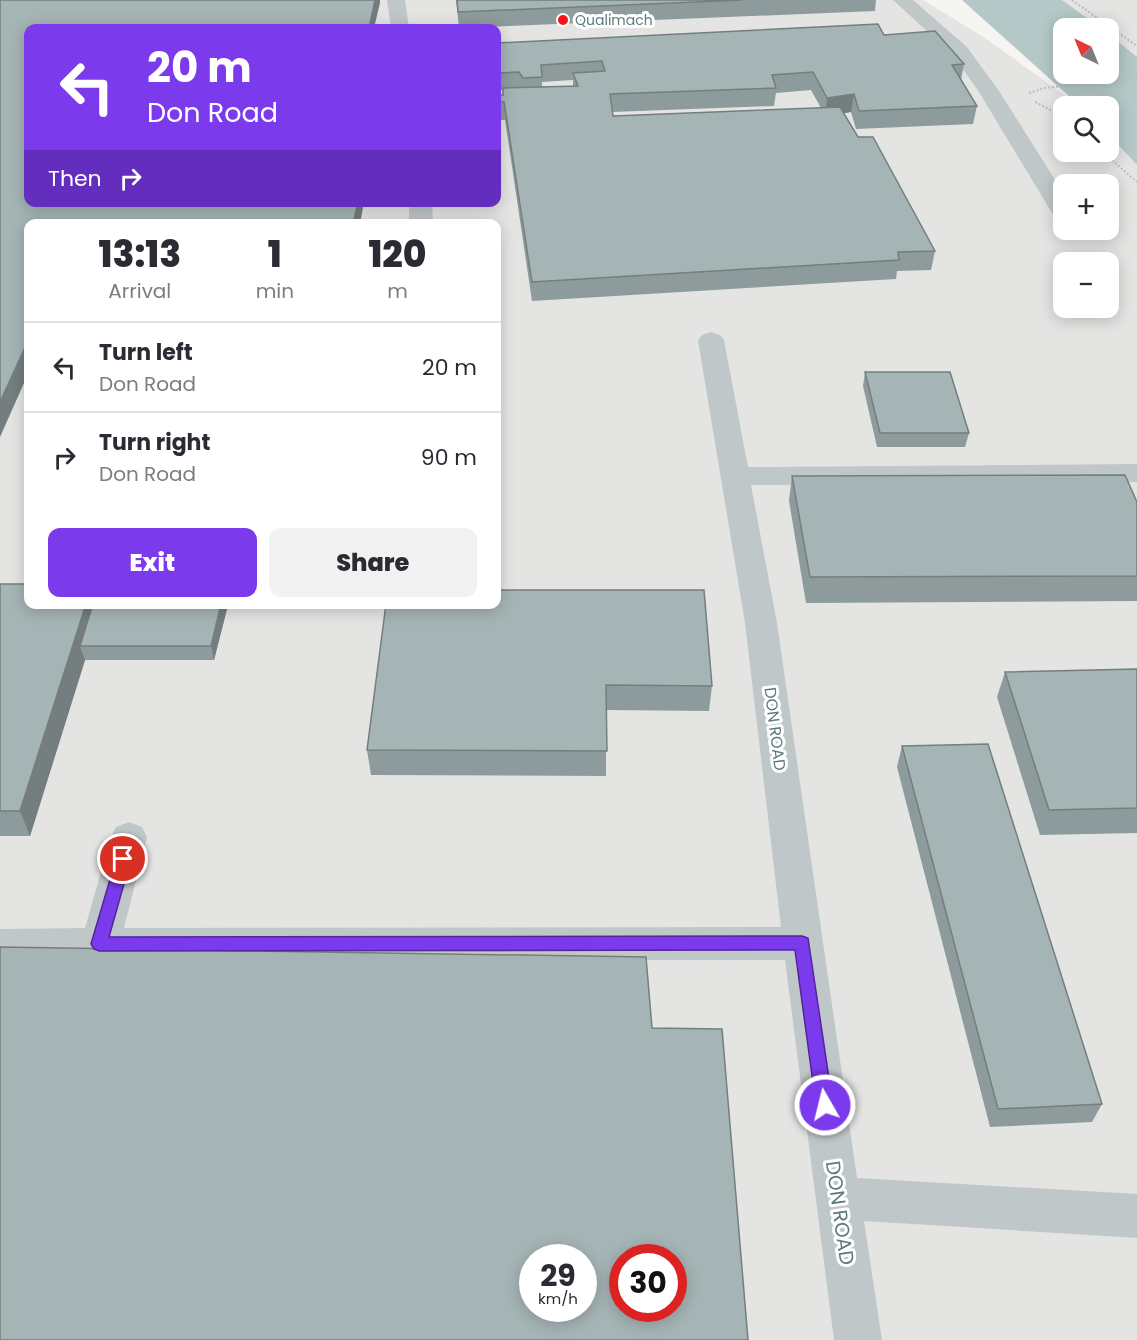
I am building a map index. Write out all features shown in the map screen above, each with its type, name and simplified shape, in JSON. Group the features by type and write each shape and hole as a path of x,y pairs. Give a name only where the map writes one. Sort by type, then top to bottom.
{"street":[{"path":"396,0 399,24"},
{"path":"902,0 960,51 989,91 1053,196"},
{"name":"DON ROAD","path":"711,340 761,623 802,943 858,1340"},
{"path":"735,476 1137,473"},
{"path":"99,944 129,837"},
{"path":"0,945 802,943"},
{"path":"838,1198 1137,1216"}],"path":[{"path":"1072,0 1137,46"},
{"path":"1053,112 1030,100 1028,93 1044,88 1137,79"},
{"path":"1114,162 1137,182"}],"shaded area":[{"path":"0,0 923,0 985,38 1066,96 1053,96 1053,162 1119,162 1119,146 1137,165 1137,1340 0,1340"},
{"path":"962,0 1062,0 1087,18 1053,18 1053,82"},
{"path":"1062,0 1137,0 1137,57 1119,42 1119,18 1087,18"},
{"path":"1119,42 1137,57 1137,165 1119,146 1119,96 1069,96 1056,84 1119,84"}],"building":[{"path":"0,0 375,0 370,24 24,24 24,207 357,207 354,219 24,219 24,350 0,402"},
{"path":"457,0 742,0 458,12"},
{"path":"878,24 884,35 935,31 964,64 952,65 977,106 859,111 854,94 827,98 813,72 772,75 776,88 610,94 613,116 840,107 858,137 873,137 935,251 898,252 899,260 532,282 504,102 501,102 503,88 578,86 573,73 605,71 602,61 541,65 542,77 523,78 519,72 501,73 501,43"},
{"path":"865,372 950,372 969,433 880,433"},
{"path":"1125,475 1137,502 1137,576 810,577 792,476"},
{"path":"0,584 24,584 24,609 84,609 20,811 0,811"},
{"path":"501,590 704,590 712,686 606,685 607,751 367,750 385,609 501,609"},
{"path":"91,609 220,609 211,646 80,646"},
{"path":"1137,669 1137,808 1049,810 1005,672"},
{"path":"988,744 1102,1104 998,1109 902,746"},
{"path":"0,947 646,957 652,1028 722,1029 748,1340 0,1340"}],"place":[{"name":"Qualimach","path":"563,20"}],"route":[{"path":"123,859 99,944 802,943 825,1105"}]}
